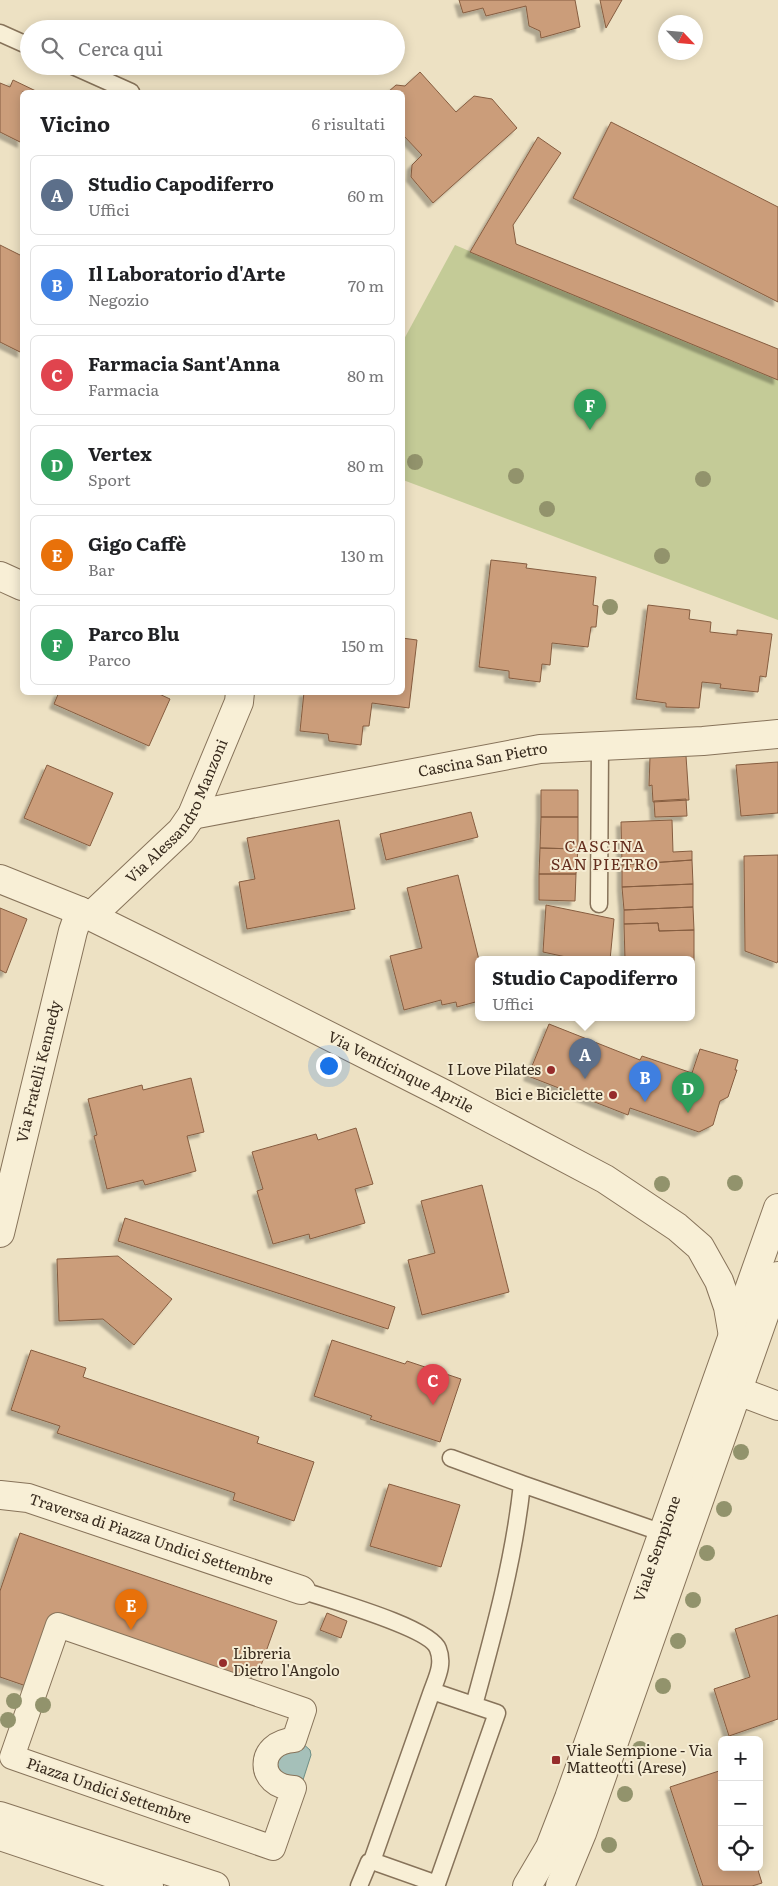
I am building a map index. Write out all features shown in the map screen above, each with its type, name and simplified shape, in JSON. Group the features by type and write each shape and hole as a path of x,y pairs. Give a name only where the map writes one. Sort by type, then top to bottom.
{"street":[{"path":"0,576 20,585"},
{"name":"Via Alessandro Manzoni","path":"86,914 169,844 192,815 239,702 240,695"},
{"name":"Cascina San Pietro","path":"192,815 540,749 600,744 703,741 778,734"},
{"name":"Via Venticinque Aprile","path":"0,879 86,914 496,1121 640,1201 691,1237 700,1247 719,1281 728,1307 733,1336"},
{"name":"Via Fratelli Kennedy","path":"0,1233 73,931 86,914"},
{"name":"Viale Sempione","path":"527,1886 550,1847 569,1798 778,1208"},
{"name":"Viale Sempione","path":"560,1886 582,1833 778,1276"},
{"path":"738,1391 778,1406"},
{"name":"Traversa di Piazza Undici Settembre","path":"0,1495 28,1498 301,1590"},
{"name":"Piazza Undici Settembre","path":"58,1625 304,1710 294,1740 282,1740 276,1744 266,1757 265,1768 275,1784 294,1788 273,1848 12,1757 58,1625"},
{"path":"0,1816 215,1886"},
{"path":"0,1836 148,1886"}],"lane":[{"path":"0,33 20,42"},
{"path":"93,75 127,90"},
{"path":"599,904 600,744"},
{"path":"451,1458 522,1484 630,1519 663,1533"},
{"path":"474,1705 509,1574 518,1530 522,1484"},
{"path":"301,1590 408,1627 430,1639 438,1649 441,1662 372,1861 369,1862 359,1886"},
{"path":"372,1861 437,1884 497,1714 432,1691"}],"green space":[{"path":"455,245 778,380 778,620 405,481 405,337"}],"water":[{"path":"301,1742 310,1750 311,1755 302,1783 294,1788 266,1757"}],"building":[{"path":"459,0 575,0 580,27 541,38 540,31 529,26 526,6 486,16 483,8 463,13"},
{"path":"600,0 622,0 606,28"},
{"path":"420,72 456,112 474,96 492,99 517,128 433,203 411,177 412,165 422,155 405,137 405,90 390,90 396,85 405,86"},
{"path":"13,80 34,90 20,90 20,142 0,132 0,83 10,87"},
{"path":"611,122 778,207 778,302 573,198"},
{"path":"538,137 561,153 513,225 516,244 778,349 778,380 470,252"},
{"path":"0,245 20,255 20,352 0,342"},
{"path":"491,560 527,564 526,568 596,577 593,605 598,606 596,627 591,627 588,647 552,643 550,665 542,664 540,682 509,678 509,671 479,667"},
{"path":"648,605 690,610 689,619 711,622 710,632 737,635 737,630 772,634 766,677 760,676 758,692 720,688 721,684 702,682 699,708 666,707 666,703 636,699"},
{"path":"405,638 417,640 409,708 372,703 369,726 363,726 361,745 329,741 328,734 300,731 304,695 405,695"},
{"path":"58,695 161,695 170,699 149,746 54,704"},
{"path":"686,756 689,800 653,802 652,785 649,786 650,757"},
{"path":"778,762 778,813 741,816 736,765"},
{"path":"47,765 113,793 90,846 24,818"},
{"path":"541,790 578,790 578,817 541,817"},
{"path":"686,799 687,816 655,817 654,801"},
{"path":"471,812 478,837 386,860 380,834"},
{"path":"541,817 578,817 578,849 540,848"},
{"path":"339,820 355,909 247,929 239,882 255,879 247,838"},
{"path":"672,820 673,852 692,851 692,860 622,865 621,822"},
{"path":"540,848 578,849 576,874 539,874"},
{"path":"778,855 777,963 745,951 744,856"},
{"path":"692,860 693,884 622,887 622,865"},
{"path":"539,874 576,874 575,901 539,900"},
{"path":"458,875 478,956 475,956 475,1002 457,1007 456,1002 442,1005 441,1000 404,1010 390,956 422,948 407,888"},
{"path":"693,884 693,907 624,910 622,887"},
{"path":"546,905 614,919 610,956 562,956 543,952"},
{"path":"693,907 694,930 659,931 658,923 624,924 624,910"},
{"path":"0,908 27,919 6,973 0,970"},
{"path":"658,923 659,931 694,930 694,956 625,956 624,924"},
{"path":"549,1024 640,1060 642,1056 692,1073 700,1049 738,1060 735,1070 737,1070 728,1097 720,1101 713,1125 699,1132 630,1108 628,1115 528,1076"},
{"path":"191,1078 204,1132 187,1136 196,1171 145,1185 143,1180 107,1189 94,1136 97,1135 88,1099 142,1085 143,1090"},
{"path":"356,1128 373,1184 355,1189 365,1223 310,1239 309,1234 273,1244 257,1191 263,1189 252,1152 316,1134 318,1140"},
{"path":"482,1185 509,1292 422,1315 408,1260 435,1253 421,1201"},
{"path":"125,1218 395,1307 388,1329 118,1241"},
{"path":"118,1256 172,1299 134,1345 103,1319 59,1321 57,1259"},
{"path":"332,1340 405,1364 407,1361 461,1379 440,1442 370,1419 372,1416 314,1396"},
{"path":"31,1350 86,1368 83,1377 259,1437 257,1443 314,1462 294,1521 233,1500 235,1493 57,1433 60,1426 11,1410"},
{"path":"389,1484 460,1505 441,1567 370,1546"},
{"path":"20,1533 277,1621 259,1671 254,1669 249,1684 66,1622 32,1688 0,1677 0,1591"},
{"path":"327,1613 347,1621 341,1638 320,1630"},
{"path":"778,1615 778,1719 729,1736 714,1689 750,1677 735,1629"},
{"path":"718,1771 718,1871 758,1871 762,1883 752,1886 703,1886 670,1787"}],"place":[{"name":"Parco Blu","path":"590,430"},
{"name":"I Love Pilates","path":"551,1070"},
{"name":"Studio Capodiferro","path":"585,1079"},
{"name":"Bici e Biciclette","path":"613,1095"},
{"name":"Il Laboratorio d'Arte","path":"645,1102"},
{"name":"Vertex","path":"688,1113"},
{"name":"Farmacia Sant'Anna","path":"433,1405"},
{"name":"Gigo Caffè","path":"131,1630"},
{"name":"Libreria Dietro l'Angolo","path":"223,1663"},
{"name":"Viale Sempione - Via Matteotti (Arese)","path":"556,1760"}],"district":[{"name":"CASCINA SAN PIETRO","path":"605,855"}]}
